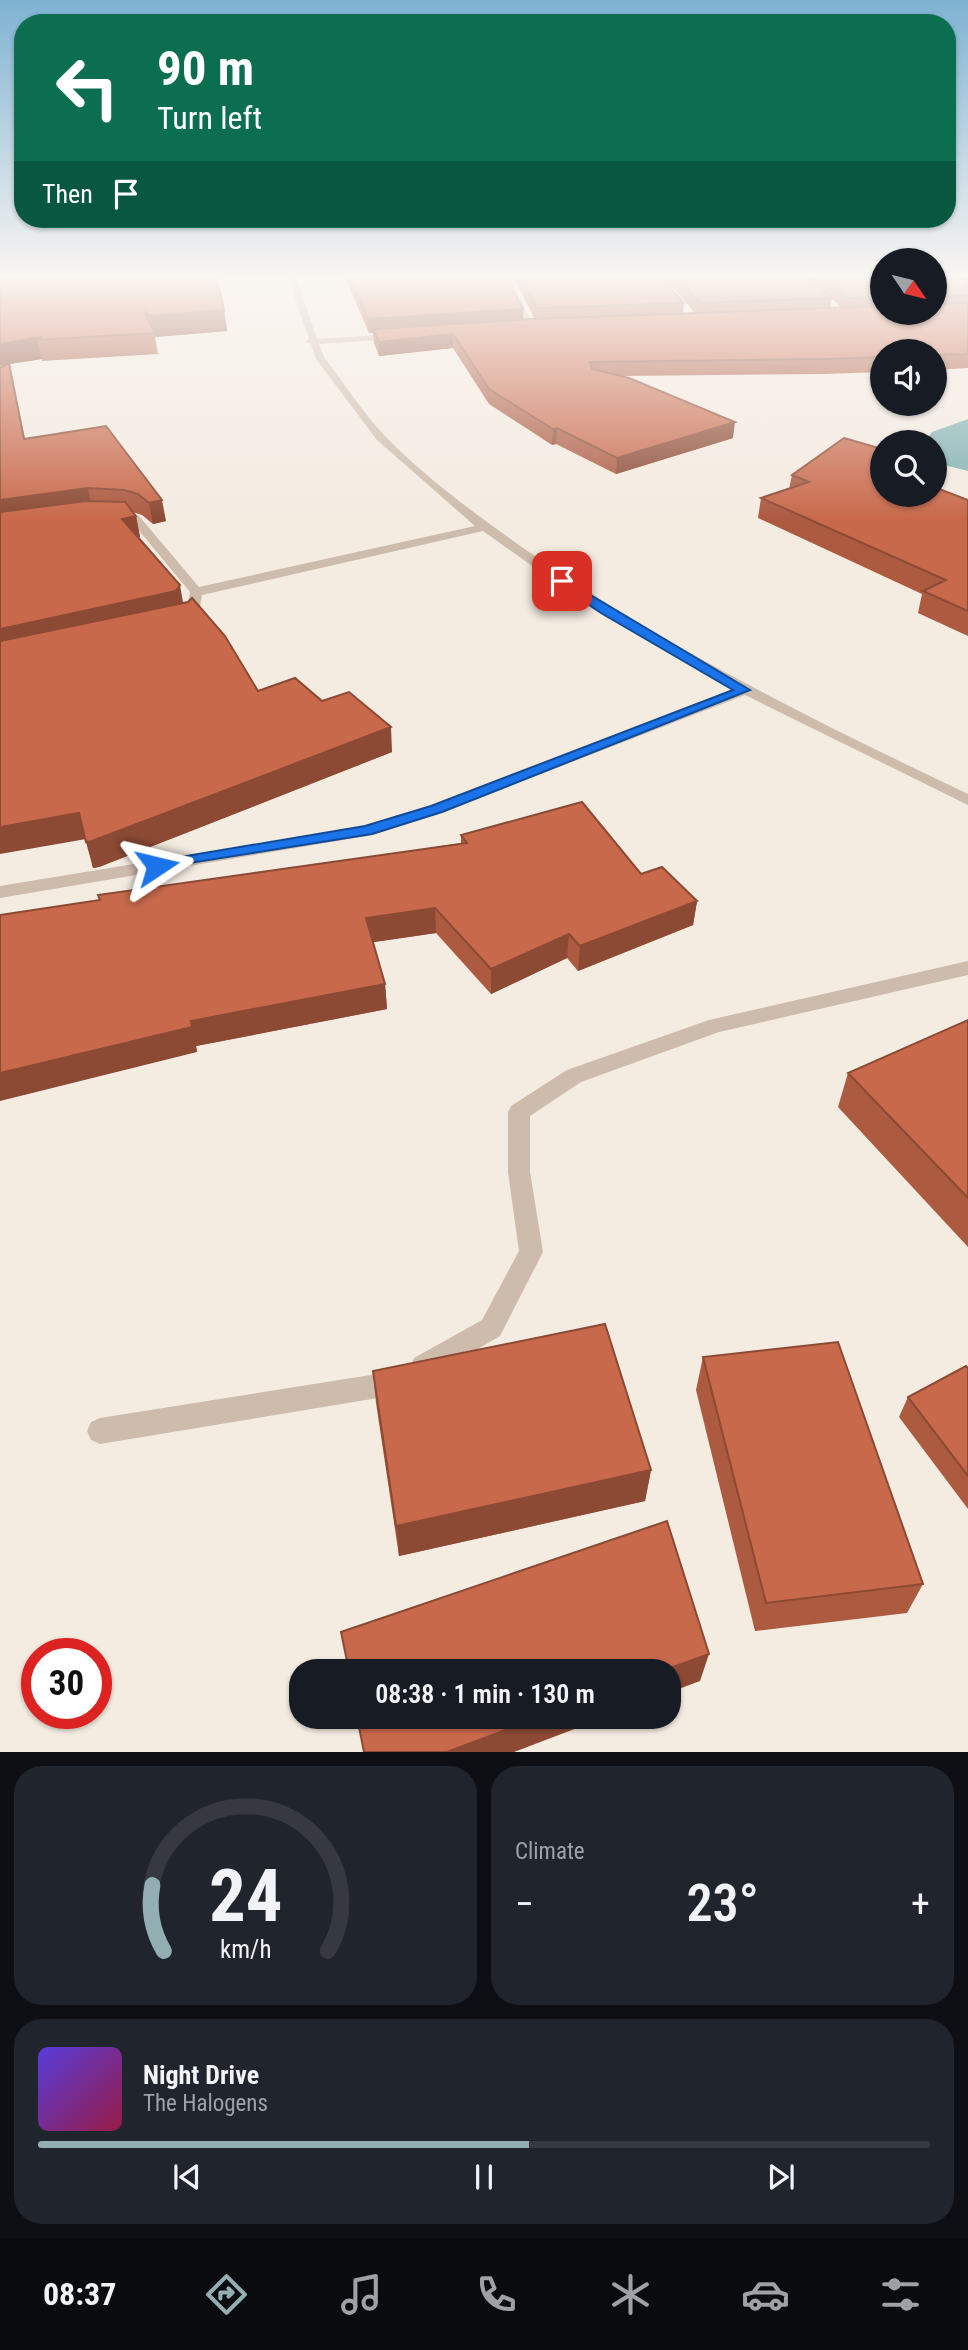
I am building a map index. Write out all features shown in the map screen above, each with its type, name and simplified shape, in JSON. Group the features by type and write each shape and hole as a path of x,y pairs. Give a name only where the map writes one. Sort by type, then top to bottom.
{"street":[{"path":"318,357 353,408 447,497 606,610 744,690 968,800"},
{"path":"99,516 135,518 196,592"},
{"path":"196,592 486,527"},
{"path":"172,624 186,619 192,612 196,592"},
{"path":"0,892 367,831 436,809 744,690"},
{"path":"100,1431 391,1386 492,1328 531,1252 519,1172 519,1112 574,1076 716,1025 968,968"}],"building":[{"path":"468,357 870,357 590,362 592,369 629,378 735,422 617,458 557,428 553,429 489,389"},
{"path":"9,363 24,439 106,426 162,500 149,503 138,494 124,490 88,488 0,500 0,368"},
{"path":"844,438 870,446 870,507 947,507 947,492 968,500 968,611 923,591 946,580 761,498 809,482 792,475"},
{"path":"86,501 125,502 136,516 122,519 180,585 176,591 0,629 0,512"},
{"path":"192,598 225,636 258,691 295,678 322,701 349,692 391,727 92,841 86,842 79,813 0,827 0,641 188,602"},
{"path":"582,802 641,874 662,867 697,901 580,946 569,934 491,969 435,908 366,918 385,984 191,1021 192,1027 0,1073 0,915 100,900 98,895 467,843 461,835"},
{"path":"968,1020 968,1198 848,1073"},
{"path":"605,1324 651,1470 396,1526 373,1371"},
{"path":"838,1342 923,1584 766,1603 703,1357"},
{"path":"966,1366 968,1368 968,1476 908,1397"},
{"path":"667,1521 709,1654 681,1664 681,1659 347,1659 341,1632"},
{"path":"359,1729 508,1729 447,1752 364,1752"}],"waterway":[{"path":"968,436 952,444 968,454"}],"route":[{"path":"157,866 367,831 436,809 744,690 606,610 562,581"}]}
